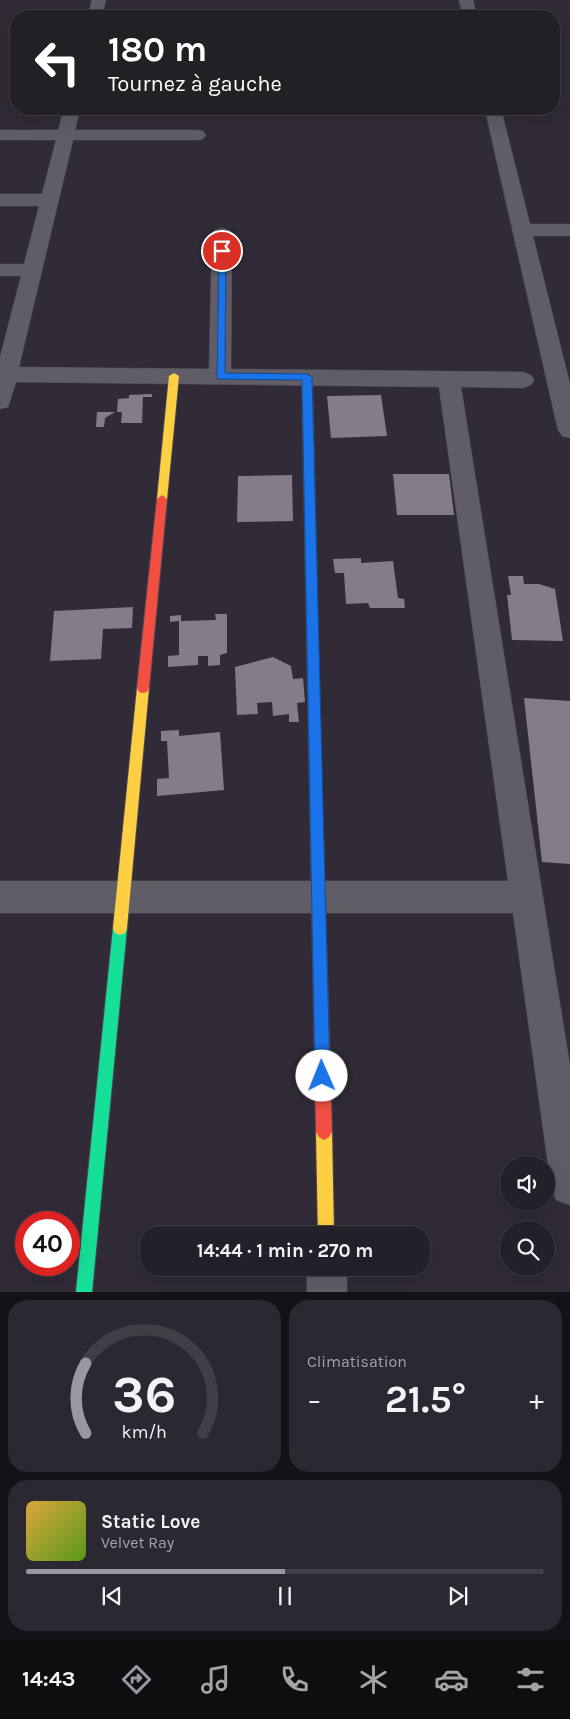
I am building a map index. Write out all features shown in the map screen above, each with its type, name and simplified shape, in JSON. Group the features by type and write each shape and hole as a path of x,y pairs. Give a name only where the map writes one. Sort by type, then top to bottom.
{"street":[{"path":"0,401 3,374 32,270 71,115"},
{"path":"493,115 570,430"},
{"path":"0,135 197,135"},
{"path":"0,200 50,200"},
{"path":"522,230 570,230"},
{"path":"220,376 222,234"},
{"path":"0,270 32,270"},
{"path":"3,374 523,380"},
{"path":"84,1292 174,376"},
{"path":"307,377 326,1226"},
{"path":"449,379 570,1186"},
{"path":"0,897 527,896"},
{"path":"326,1276 327,1292"}],"building":[{"path":"152,394 152,397 143,397 142,423 121,423 122,412 117,412 118,399 129,398 129,395"},
{"path":"381,395 387,436 331,438 327,396"},
{"path":"97,412 115,412 105,418 104,427 96,427"},
{"path":"393,474 449,474 454,515 397,515"},
{"path":"292,475 293,521 237,522 238,476"},
{"path":"361,558 361,563 393,561 398,598 404,599 405,608 370,608 368,603 346,604 344,573 335,573 333,559"},
{"path":"508,576 523,576 524,584 539,584 555,589 563,641 512,640 507,595 511,595"},
{"path":"133,607 132,628 103,629 101,659 50,661 54,611"},
{"path":"215,614 227,614 227,653 220,655 220,665 208,666 208,656 198,656 198,665 168,667 168,656 179,655 179,621 170,622 170,616 181,615 181,621 216,620"},
{"path":"273,657 291,666 293,679 303,678 305,702 297,703 299,722 289,722 289,714 273,716 272,702 257,703 258,714 237,715 235,667"},
{"path":"524,698 570,701 570,864 542,862"},
{"path":"179,730 179,736 220,732 224,790 157,796 157,779 169,778 167,741 161,741 161,731"}],"traffic: fast":[{"path":"307,377 316,804"},
{"path":"84,1292 120,928"}],"traffic: slow":[{"path":"162,499 174,376"},
{"path":"120,928 143,688"},
{"path":"324,1132 326,1226"}],"traffic: jam":[{"path":"143,688 162,499"},
{"path":"316,804 324,1132"}],"route":[{"path":"222,251 220,376 307,377 322,1076"}]}
